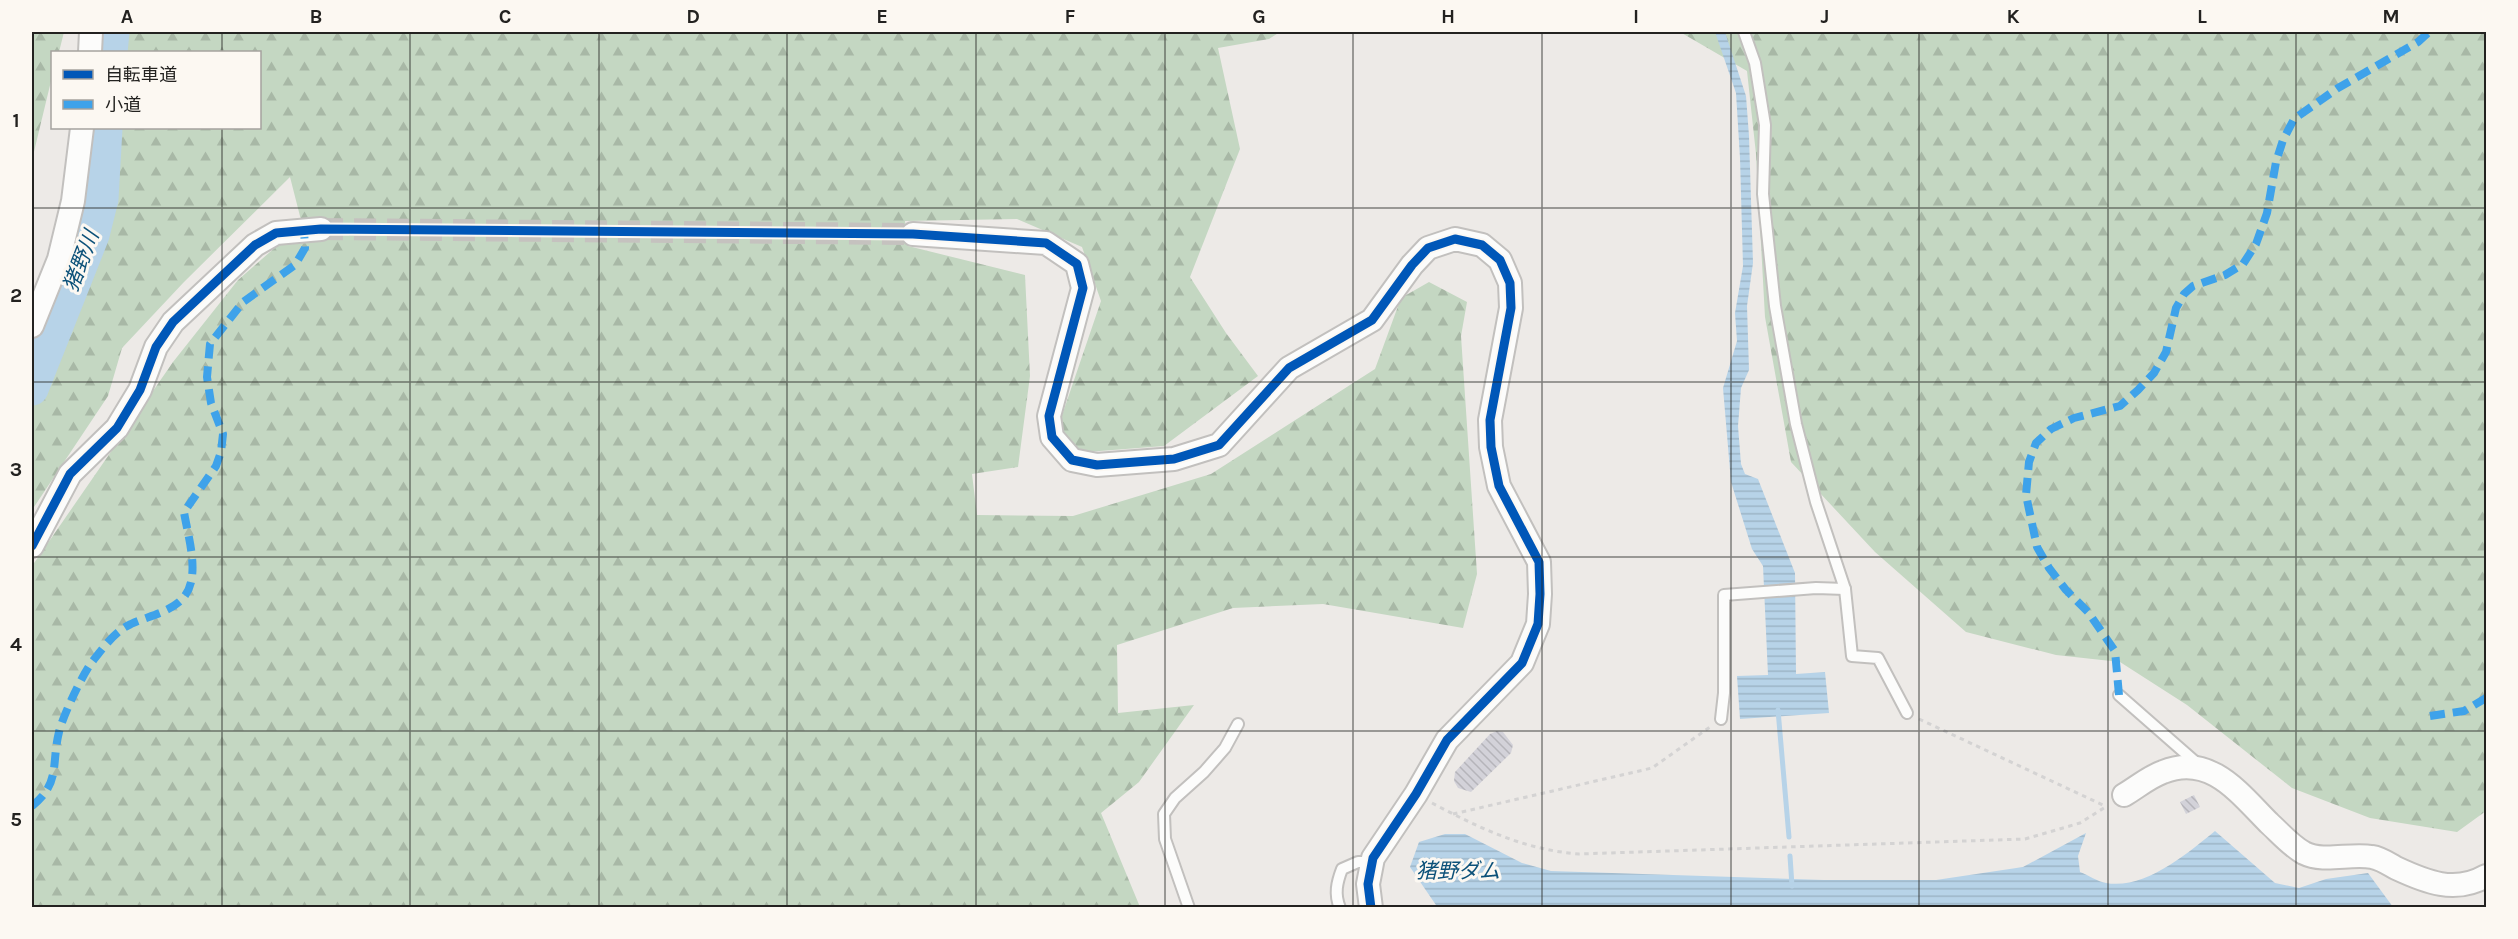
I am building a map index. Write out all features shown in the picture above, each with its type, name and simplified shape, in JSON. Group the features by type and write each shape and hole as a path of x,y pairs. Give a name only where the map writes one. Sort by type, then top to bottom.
{"street":[{"path":"90,51 91,32"},
{"path":"32,326 59,259 73,201 82,129"},
{"path":"32,546 70,474 117,428 140,390 156,347 173,322 255,245 276,233 321,229"},
{"path":"913,234 1046,243 1077,264 1083,288 1049,416 1052,437 1072,460 1097,465 1174,459 1219,445 1289,368 1372,320 1412,265 1428,248 1455,239 1482,245 1500,260 1510,283 1511,308 1491,420 1491,447 1499,486 1539,562 1538,624 1522,663 1447,740 1416,794 1372,862 1368,884 1371,908"},
{"path":"2114,801 2162,772 2181,767 2203,768 2224,778 2290,842 2305,853 2319,857 2374,857 2423,881 2446,886 2467,886 2487,876"}],"lane":[{"path":"1744,32 1755,63 1766,125 1764,206 1775,306 1796,424 1816,502 1845,590 1852,656 1878,658 1907,713"},
{"path":"1721,719 1724,693 1724,594 1816,588 1845,590"},
{"path":"2119,695 2203,768"},
{"path":"1189,908 1165,839 1164,814 1175,798 1204,772 1225,748 1238,724"},
{"path":"1340,908 1336,900 1337,882 1342,869 1358,862 1372,862"}],"path":[{"path":"1907,713 2114,801"},
{"path":"1453,814 1652,768 1721,719"},
{"path":"1416,794 1485,831 1549,851 1579,854 2025,839 2080,823 2114,801"}],"green space":[{"path":"32,32 64,32 59,51 51,51 51,81 32,160"},
{"path":"118,32 1280,32 1269,39 1218,48 1240,149 1190,277 1226,333 1258,376 1164,446 1061,454 1058,427 1101,301 1082,247 1017,219 905,221 908,246 1025,275 1030,376 1018,467 972,474 977,515 1073,516 1211,474 1375,369 1401,298 1429,282 1467,302 1461,336 1477,574 1463,628 1323,604 1233,608 1117,645 1118,713 1194,705 1139,782 1101,813 1140,907 32,907 32,566 173,362 238,280 302,224 290,177 184,282 122,348 108,396 32,510 32,380 41,356 95,129 261,129 261,51 113,51"},
{"path":"1680,32 2486,32 2486,811 2457,832 2370,818 2292,788 2187,705 2120,662 2056,655 1966,632 1875,552 1791,462 1765,317 1756,154 1747,71"}],"water":[{"path":"1715,32 1725,32 1746,96 1749,136 1753,263 1747,306 1749,370 1741,388 1738,426 1741,464 1745,474 1758,479 1795,573 1796,674 1825,672 1829,713 1740,719 1737,676 1768,675 1763,566 1752,549 1731,482 1723,388 1737,341 1735,313 1743,266 1736,93"},
{"name":"猪野ダム","path":"2215,831 2275,883 2299,888 2326,879 2368,873 2393,907 1438,908 1410,867 1419,842 1445,834 1465,834 1522,863 1551,871 1824,880 1936,880 2023,867 2086,833 2078,856 2080,872 2103,882 2121,884 2136,881 2165,868"}],"building":[{"path":"1497,731 1503,732 1513,745 1511,753 1471,792 1458,788 1454,781 1455,772 1490,734"},
{"path":"2194,795 2200,807 2186,814 2180,802"}],"waterway":[{"name":"猪野川","path":"111,51 113,32"},
{"name":"猪野川","path":"32,389 93,235 102,199 106,129"},
{"path":"1778,710 1789,837"},
{"path":"1790,856 1792,886"}],"tunnel":[{"path":"321,229 913,234"}],"marked path":[{"path":"2119,695 2115,651 2088,612 2066,590 2049,568 2037,547 2026,495 2029,462 2036,443 2051,429 2074,418 2120,406 2154,373 2166,352 2176,308 2184,294 2193,286 2225,275 2243,264 2256,244 2267,213 2276,162 2283,140 2294,119 2338,88 2418,42 2429,32"},
{"path":"32,806 41,798 51,781 61,725 78,685 92,662 120,631 173,606 184,597 189,588 193,567 184,512 216,466 221,452 223,434 211,403 207,377 210,344 243,302 295,265 305,248 304,230"},
{"path":"2430,716 2464,711 2486,698"}],"cycle path":[{"path":"32,546 70,474 117,428 140,390 156,347 173,322 255,245 276,233 321,229 913,234 1046,243 1077,264 1083,288 1049,416 1052,437 1072,460 1097,465 1174,459 1219,445 1289,368 1372,320 1412,265 1428,248 1455,239 1482,245 1500,260 1510,283 1511,308 1490,420 1491,447 1499,486 1539,562 1538,624 1522,663 1447,740 1416,794 1373,858 1368,884 1371,908"}]}
